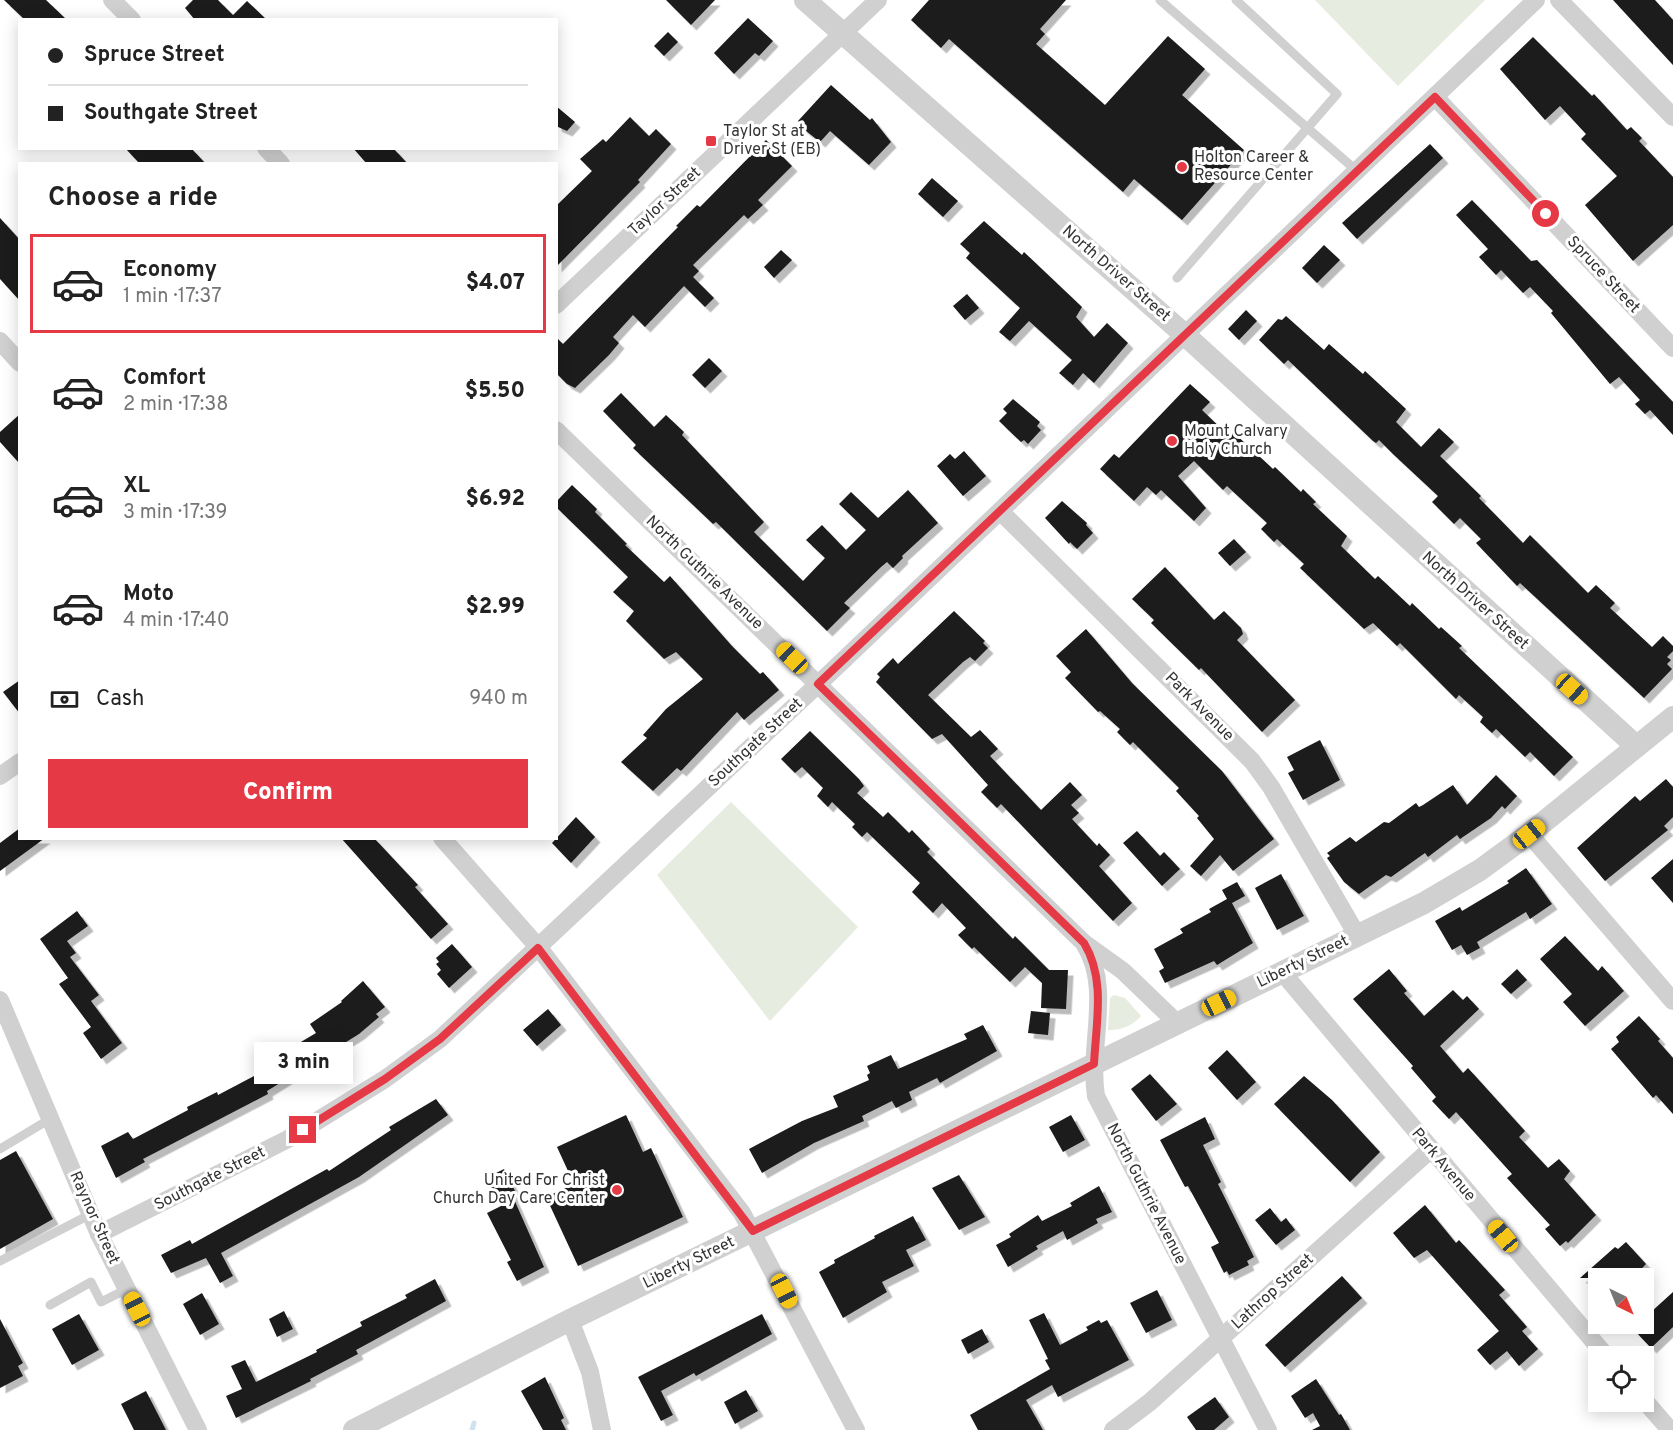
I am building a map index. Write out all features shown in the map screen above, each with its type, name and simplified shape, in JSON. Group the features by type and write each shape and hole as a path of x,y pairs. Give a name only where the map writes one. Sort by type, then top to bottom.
{"street":[{"path":"112,0 130,18"},
{"name":"North Driver Street","path":"805,0 1185,335 1636,746"},
{"name":"Taylor Street","path":"558,303 878,0"},
{"name":"Southgate Street","path":"99,1234 206,1183 335,1112 440,1039 818,684 1536,0"},
{"path":"1559,0 1673,117"},
{"name":"Spruce Street","path":"1435,97 1673,348"},
{"path":"268,150 279,162"},
{"path":"0,341 18,361"},
{"name":"North Guthrie Avenue","path":"558,432 1084,943 1122,971 1177,1023"},
{"name":"Park Avenue","path":"1000,511 1252,761 1271,787 1357,935"},
{"name":"Liberty Street","path":"355,1430 570,1320 1424,903 1480,870 1529,834 1673,717"},
{"path":"0,776 18,763"},
{"path":"1529,834 1673,1001"},
{"path":"444,840 538,948 753,1231 856,1430"},
{"name":"North Guthrie Avenue","path":"1084,943 1092,956 1097,978 1094,1064 1096,1096 1268,1430"},
{"name":"Park Avenue","path":"1282,972 1597,1346"},
{"name":"Raynor Street","path":"0,1000 99,1234 198,1430"},
{"name":"Lathrop Street","path":"1113,1430 1150,1402 1430,1150"},
{"path":"570,1320 590,1372 602,1430"},
{"path":"1654,1412 1670,1430"}],"lane":[{"path":"1160,0 1308,131 1357,171"},
{"path":"1176,278 1308,131 1337,94 1236,0"},
{"path":"0,1149 50,1119"},
{"path":"0,1261 91,1214"},
{"path":"50,1305 91,1282 101,1302 127,1289"}],"shaded area":[{"path":"1315,0 1485,0 1398,86"},
{"path":"731,802 858,927 770,1021 657,875"},
{"path":"1114,995 1125,998 1141,1016 1126,1027 1108,1030 1110,998"}],"building":[{"path":"4,0 46,0 65,18 23,18"},
{"path":"193,0 218,0 233,15 247,1 265,18 193,18 185,8"},
{"path":"666,0 715,0 691,25"},
{"path":"929,0 1066,0 1040,29 1045,34 1036,44 1105,105 1168,36 1205,69 1182,95 1244,150 1182,220 1134,179 1123,192 949,39 941,48 911,20"},
{"path":"1613,0 1655,0 1673,20 1673,65"},
{"path":"748,18 773,41 759,56 755,53 734,74 714,53"},
{"path":"668,32 678,42 664,56 654,46"},
{"path":"1533,37 1592,96 1594,94 1627,130 1631,127 1642,138 1639,141 1673,177 1673,225 1633,261 1585,205 1617,176 1581,139 1586,134 1560,106 1545,120 1500,69"},
{"path":"831,85 870,120 872,118 891,142 869,165 830,131 820,142 801,127 798,121"},
{"path":"558,108 575,122 567,131 558,127"},
{"path":"630,117 649,136 656,129 671,144 638,180 640,182 558,265 558,204 592,171 580,159 603,139 606,142"},
{"path":"766,140 792,166 758,200 763,205 748,219 744,215 693,265 699,271 693,277 714,298 705,307 684,286 645,327 633,315 613,337 619,343 609,355 575,388 567,384 558,375 558,339 563,344 697,205 700,207"},
{"path":"1430,144 1443,158 1357,239 1342,223"},
{"path":"127,150 193,150 204,162 138,162"},
{"path":"355,150 395,150 406,162 365,162"},
{"path":"932,178 958,201 943,217 918,194"},
{"path":"1472,200 1531,261 1537,260 1673,402 1673,435 1650,410 1645,414 1635,404 1640,400 1619,377 1610,384 1551,313 1553,311 1530,287 1523,293 1501,270 1496,275 1479,257 1488,249 1456,215"},
{"path":"0,218 18,238 18,299 0,279"},
{"path":"984,221 1022,255 1024,252 1082,307 1076,317 1094,337 1107,323 1128,343 1094,383 1083,373 1073,385 1059,373 1072,360 1029,321 1010,341 999,332 1020,308 966,258 970,253 960,244"},
{"path":"1324,245 1340,260 1317,283 1302,268"},
{"path":"781,250 792,260 774,278 764,267"},
{"path":"967,294 979,308 965,320 953,306"},
{"path":"1246,310 1257,321 1239,340 1228,329"},
{"path":"1286,316 1324,350 1329,344 1363,374 1365,371 1406,409 1396,422 1421,447 1439,428 1454,442 1440,456 1481,496 1479,498 1523,543 1530,535 1588,593 1596,585 1615,603 1610,608 1652,647 1663,636 1673,646 1673,651 1667,657 1671,660 1667,664 1672,669 1644,698 1520,583 1517,586 1476,543 1481,539 1460,518 1454,524 1432,502 1438,496 1379,440 1376,443 1373,441 1288,360 1284,364 1259,340 1278,319 1282,320"},
{"path":"709,358 722,371 705,388 692,375"},
{"path":"1190,384 1210,402 1202,410 1229,436 1233,432 1273,469 1275,467 1301,492 1303,489 1316,502 1313,504 1347,536 1341,546 1375,579 1378,576 1410,606 1412,603 1439,629 1441,627 1462,646 1459,648 1573,757 1554,776 1530,752 1525,757 1496,729 1492,733 1480,722 1483,717 1459,695 1456,699 1400,643 1397,646 1373,623 1364,629 1300,568 1304,564 1277,539 1274,542 1261,529 1267,523 1227,486 1223,490 1194,461 1178,476 1206,508 1194,521 1161,490 1156,495 1147,487 1134,501 1100,469 1114,454 1119,458"},
{"path":"621,393 654,427 666,415 684,432 682,435 764,522 754,532 803,581 825,558 806,540 822,525 846,550 866,530 839,504 851,492 878,518 908,490 938,523 902,556 903,558 893,568 887,562 844,603 850,608 827,631 716,522 713,524 633,448 636,445 603,411"},
{"path":"1013,399 1040,422 1037,426 1041,430 1028,444 1024,440 1021,442 999,421 1007,413 1003,409"},
{"path":"18,416 18,462 0,442 0,432"},
{"path":"964,451 986,476 963,496 937,466 950,454 955,459"},
{"path":"572,485 597,509 595,512 627,544 625,545 664,582 670,576 732,646 760,674 763,672 779,690 744,720 737,712 681,771 677,768 653,791 621,762 647,738 643,735 666,709 703,679 676,652 664,659 626,621 634,611 613,592 628,577 558,509 558,500"},
{"path":"1062,501 1087,523 1086,525 1093,533 1077,549 1070,542 1069,544 1045,518"},
{"path":"1234,539 1246,552 1230,566 1218,553"},
{"path":"1165,567 1214,620 1224,611 1241,628 1243,634 1237,640 1295,700 1262,732 1201,668 1199,670 1151,623 1154,620 1132,599"},
{"path":"954,611 985,641 983,643 988,648 975,661 970,657 963,662 928,695 971,737 980,730 998,749 990,756 1041,810 1070,782 1082,795 1071,805 1079,813 1072,819 1097,846 1099,843 1110,855 1099,866 1132,903 1113,921 1001,804 997,808 981,792 988,785 942,734 932,739 876,682 880,677 877,674 893,658 898,664"},
{"path":"1086,629 1132,683 1222,771 1274,839 1233,871 1220,855 1201,876 1190,866 1214,839 1197,818 1199,816 1176,791 1179,788 1133,742 1130,745 1117,732 1120,729 1100,711 1098,712 1065,678 1071,672 1056,656"},
{"path":"18,681 18,711 3,692"},
{"path":"810,731 859,779 864,786 857,793 883,817 888,812 909,833 912,830 930,849 927,852 1013,939 1015,936 1049,970 1068,970 1066,1009 1041,1008 1042,983 1025,967 1010,982 974,947 972,949 958,935 966,928 942,903 933,913 912,892 920,883 867,832 862,837 852,827 855,824 832,802 828,807 817,796 823,788 802,767 795,773 781,759"},
{"path":"1320,740 1340,780 1303,800 1288,773 1294,770 1287,757"},
{"path":"1496,775 1517,796 1505,809 1502,806 1491,818 1460,839 1457,835 1428,857 1425,853 1391,877 1386,875 1359,894 1344,882 1327,858 1330,856 1327,853 1350,837 1356,842 1384,822 1389,823 1416,803 1419,807 1453,785 1467,805"},
{"path":"1666,779 1673,787 1673,817 1664,826 1668,830 1605,881 1577,848 1635,796 1640,801"},
{"path":"576,817 595,837 571,863 552,843 558,840 558,836"},
{"path":"18,830 18,840 42,840 0,871 0,843"},
{"path":"1137,831 1160,856 1164,852 1180,869 1162,886 1123,843"},
{"path":"343,840 376,840 418,885 415,887 448,924 431,939"},
{"path":"1673,859 1673,903 1651,878"},
{"path":"1526,868 1552,904 1530,919 1526,912 1477,942 1480,948 1467,955 1461,945 1452,950 1435,921 1460,907 1462,911 1509,883 1507,881"},
{"path":"1281,874 1304,916 1277,930 1255,888"},
{"path":"1237,882 1245,896 1232,903 1253,943 1217,965 1214,961 1165,983 1159,971 1164,968 1154,949 1183,933 1180,929 1211,912 1209,909 1227,899 1222,890"},
{"path":"77,911 88,926 67,941 76,953 70,957 99,995 91,1001 122,1043 101,1059 83,1033 91,1027 59,984 68,978 40,939"},
{"path":"1565,936 1598,971 1602,966 1624,991 1585,1026 1563,1002 1572,994 1540,959"},
{"path":"452,944 472,967 449,988 437,974 441,970 436,964 439,962 436,958"},
{"path":"1389,969 1407,991 1404,993 1424,1016 1453,990 1463,1000 1467,996 1479,1009 1440,1046 1463,1073 1468,1068 1525,1131 1519,1137 1548,1168 1559,1159 1570,1171 1564,1179 1596,1215 1568,1243 1566,1241 1560,1246 1545,1229 1550,1225 1507,1178 1512,1174 1456,1112 1449,1119 1432,1101 1436,1097 1411,1068 1413,1066 1353,999"},
{"path":"1517,969 1527,980 1511,994 1501,984"},
{"path":"363,981 385,1007 376,1014 379,1017 359,1034 267,1091 268,1094 143,1159 145,1162 116,1178 101,1146 128,1132 133,1139 188,1110 187,1107 217,1092 218,1095 275,1065 287,1057 284,1052 316,1033 310,1024 342,1002"},
{"path":"548,1009 561,1025 537,1046 523,1030"},
{"path":"1031,1011 1050,1013 1048,1035 1028,1033"},
{"path":"1639,1016 1660,1039 1658,1041 1673,1058 1673,1114 1656,1095 1653,1098 1611,1049 1619,1042 1616,1037"},
{"path":"983,1025 997,1051 940,1083 937,1078 909,1092 912,1100 896,1108 892,1101 862,1116 864,1121 814,1143 762,1173 749,1149 802,1121 838,1107 833,1096 869,1080 867,1075 870,1073 867,1066 891,1055 898,1069 967,1039 964,1034"},
{"path":"1227,1050 1256,1082 1237,1100 1208,1068"},
{"path":"1150,1074 1177,1104 1156,1121 1131,1089"},
{"path":"1304,1076 1332,1100 1380,1152 1350,1182 1274,1104"},
{"path":"436,1099 448,1115 359,1177 221,1253 233,1276 220,1283 206,1258 171,1273 161,1255 190,1240 192,1244 327,1169 329,1171 391,1130 389,1127"},
{"name":"United For Christ Church Day Care Center","path":"626,1115 643,1152 651,1148 683,1217 578,1266 546,1197 574,1184 557,1147"},
{"path":"1071,1115 1085,1140 1063,1152 1049,1127"},
{"path":"1205,1117 1215,1139 1203,1145 1221,1182 1218,1184 1254,1257 1247,1261 1249,1265 1229,1275 1227,1271 1224,1273 1211,1247 1219,1243 1160,1140"},
{"path":"16,1151 53,1219 0,1249 0,1160"},
{"path":"504,1169 517,1195 513,1197 544,1267 517,1281 507,1262 511,1260 487,1213 501,1206 486,1178"},
{"path":"959,1175 985,1217 959,1230 932,1188"},
{"path":"1099,1186 1112,1212 1096,1219 1098,1223 1067,1240 1063,1231 1036,1246 1038,1249 1008,1267 996,1245 1011,1237 1009,1234 1038,1215 1042,1221 1072,1206 1070,1203"},
{"path":"1425,1205 1456,1243 1459,1240 1505,1290 1499,1295 1527,1327 1522,1331 1538,1349 1519,1366 1507,1351 1490,1365 1477,1350 1499,1331 1427,1250 1414,1258 1393,1233"},
{"path":"1270,1208 1281,1222 1286,1218 1295,1230 1276,1245 1255,1220"},
{"path":"913,1216 926,1240 906,1250 914,1266 882,1282 887,1292 843,1318 819,1272 835,1263 834,1260 875,1238 874,1236"},
{"path":"1626,1242 1646,1264 1642,1268 1591,1268 1615,1247 1618,1249"},
{"path":"1588,1271 1588,1278 1580,1278"},
{"path":"1342,1276 1362,1298 1285,1367 1265,1345"},
{"path":"435,1279 446,1301 356,1350 358,1354 310,1379 311,1381 236,1418 226,1396 242,1389 231,1366 245,1360 256,1382 317,1352 316,1350 362,1326 360,1322 407,1298 405,1295"},
{"path":"1157,1290 1172,1320 1146,1333 1130,1303"},
{"path":"1673,1292 1673,1327 1653,1346 1649,1346 1638,1334 1654,1334 1654,1309"},
{"path":"202,1293 219,1324 200,1335 183,1304"},
{"path":"284,1311 293,1329 277,1337 269,1319"},
{"path":"1044,1313 1060,1345 1088,1330 1086,1327 1099,1320 1101,1323 1107,1320 1129,1360 1058,1397 1052,1385 1026,1400 1043,1430 978,1430 970,1415 1050,1369 1045,1360 1048,1359 1029,1320"},
{"path":"79,1314 99,1350 72,1365 52,1329"},
{"path":"762,1314 772,1334 696,1376 694,1373 661,1391 673,1415 661,1421 638,1377"},
{"path":"0,1319 23,1363 18,1366 23,1376 0,1388"},
{"path":"982,1329 989,1342 968,1354 961,1340"},
{"path":"545,1377 564,1418 561,1420 566,1430 543,1430 521,1391"},
{"path":"1316,1379 1350,1430 1312,1430 1320,1426 1313,1413 1305,1418 1291,1396"},
{"path":"746,1390 758,1411 735,1424 724,1402"},
{"path":"146,1391 166,1430 134,1430 121,1404"},
{"path":"1215,1397 1229,1417 1214,1430 1196,1430 1187,1417"}],"waterway":[{"path":"472,1430 474,1423"}],"place":[{"name":"Taylor St at Driver St (EB)","path":"711,141"},
{"name":"Holton Career & Resource Center","path":"1182,167"},
{"name":"Mount Calvary Holy Church","path":"1172,441"},
{"name":"United For Christ Church Day Care Center","path":"617,1190"}],"route":[{"path":"303,1130 385,1079 440,1039 538,948 742,1213 753,1231 1094,1064 1097,978 1092,956 1084,943 818,684 1435,97 1546,214"}]}
